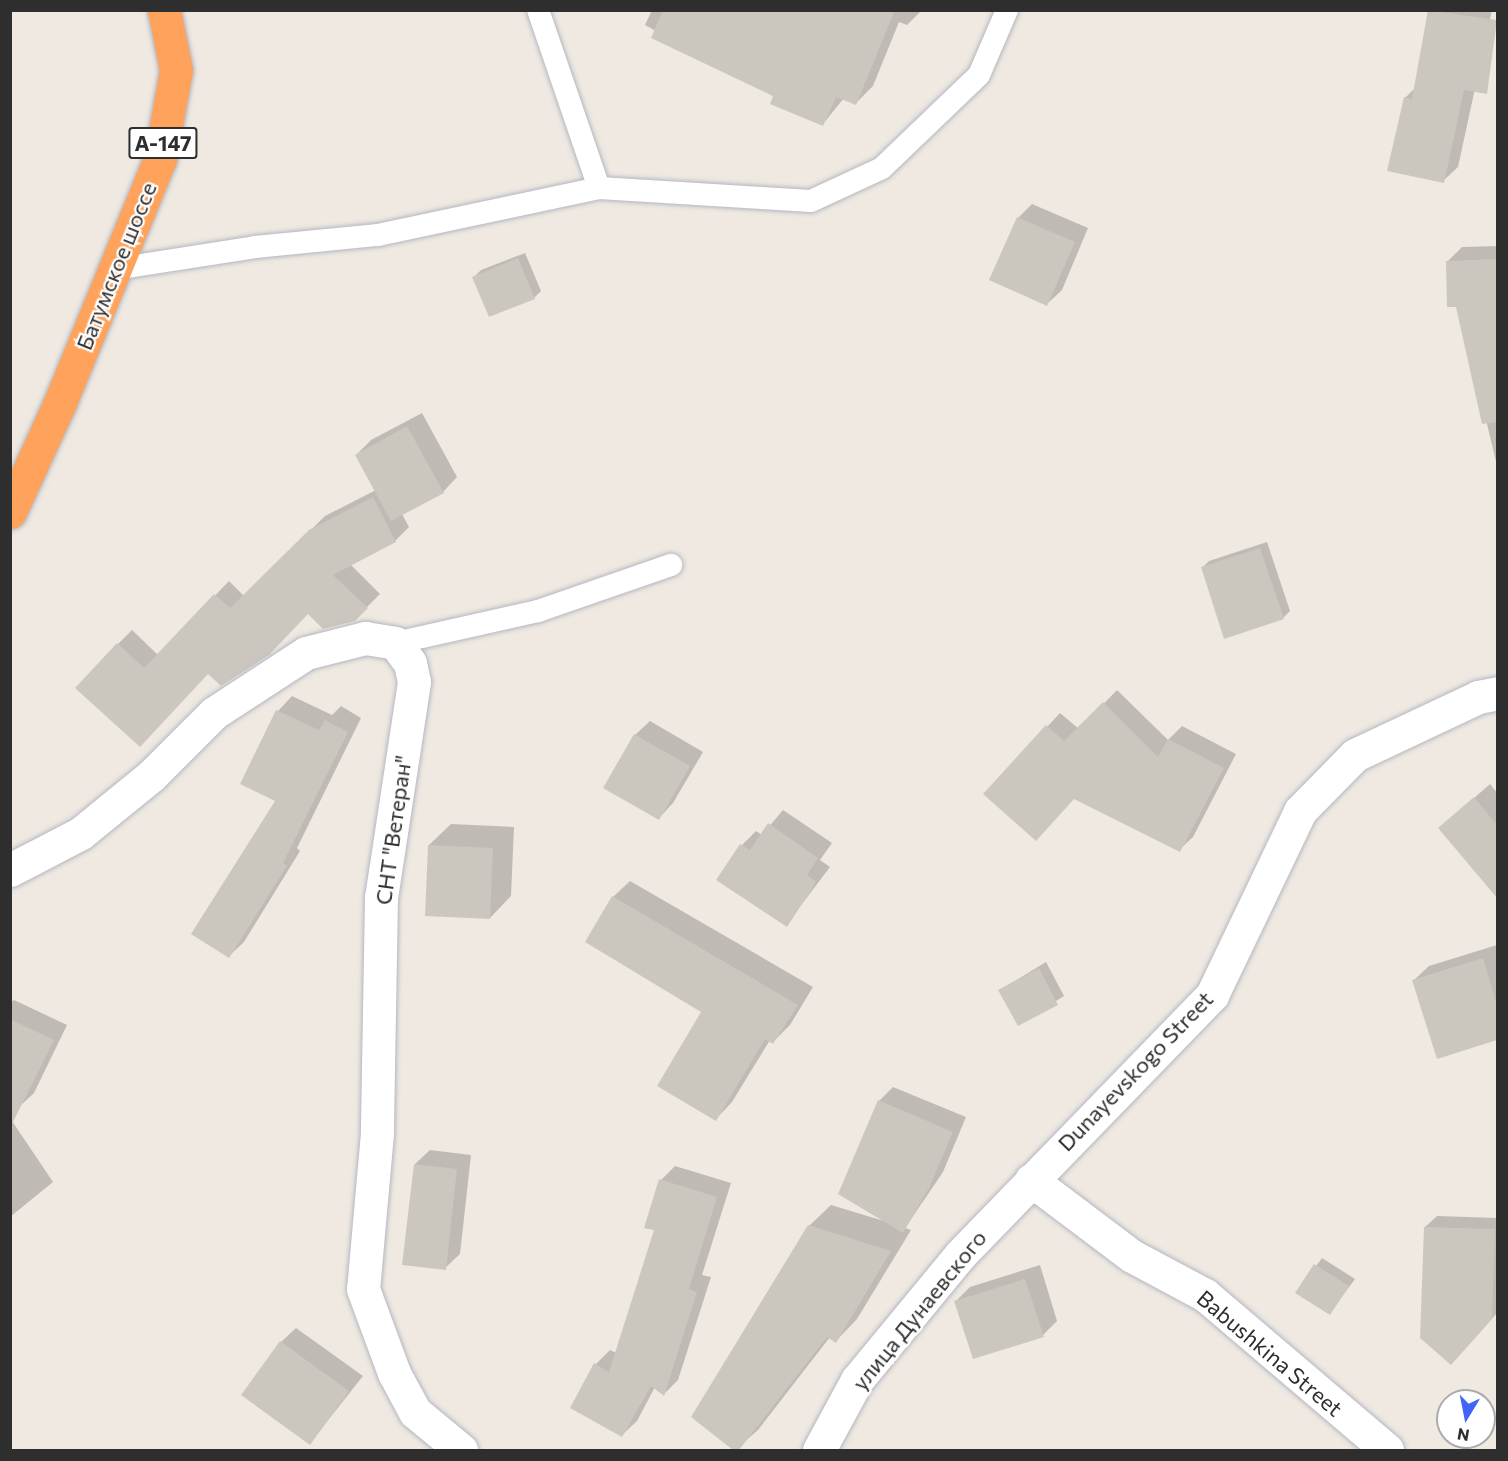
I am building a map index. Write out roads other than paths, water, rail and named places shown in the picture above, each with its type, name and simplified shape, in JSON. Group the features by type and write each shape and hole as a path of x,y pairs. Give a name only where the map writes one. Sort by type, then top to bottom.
{"highway":[{"name":"Батумское шоссе","path":"10,512 160,159 176,70 164,10"}],"street":[{"path":"10,870 81,833 151,776 214,713 306,653 365,638 395,643"},
{"name":"СНТ \"Ветеран\"","path":"395,643 410,663 414,682 381,897 377,1132 363,1289 394,1373 415,1412 461,1450"},
{"name":"Dunayevskogo Street","path":"1031,1180 1212,995 1300,811 1355,755 1478,697 1497,693"},
{"name":"улица Дунаевского","path":"819,1450 858,1380 961,1254 1031,1180"},
{"name":"Babushkina Street","path":"1031,1180 1132,1257 1205,1295 1387,1450"}],"lane":[{"path":"538,10 599,188"},
{"path":"115,269 255,247 378,235 599,188 811,201 882,168 979,75 1007,10"},
{"path":"395,643 538,611 671,565"}]}
